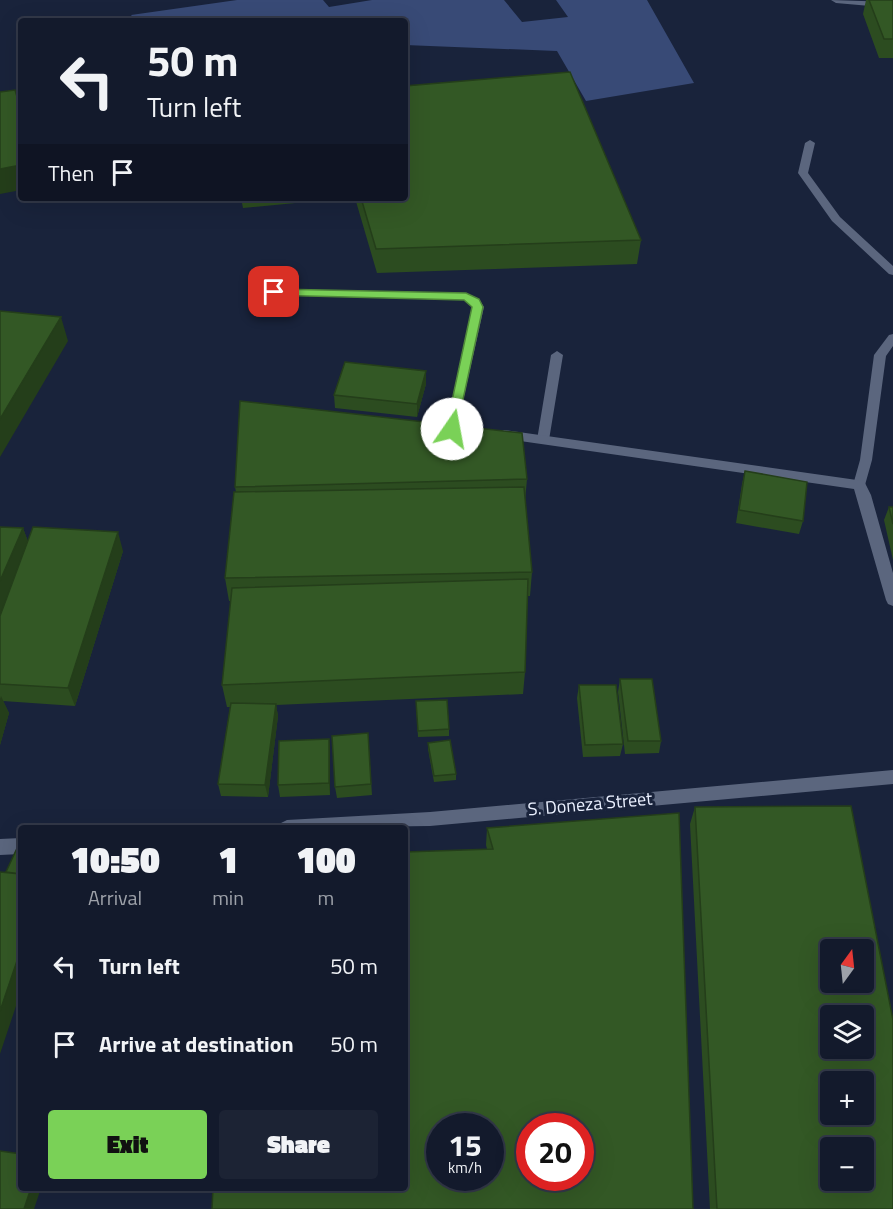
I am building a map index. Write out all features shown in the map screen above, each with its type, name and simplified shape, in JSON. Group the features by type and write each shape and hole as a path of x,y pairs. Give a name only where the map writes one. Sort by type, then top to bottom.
{"street":[{"path":"836,0 893,5"},
{"path":"486,433 859,485 864,495 893,600"},
{"name":"S. Doneza Street","path":"335,825 430,819 893,777"},
{"path":"0,847 18,846"}],"lane":[{"path":"810,143 803,173 836,219 893,272"},
{"path":"274,292 466,296 475,301 478,307 452,429"},
{"path":"859,485 866,460 880,355 893,338"},
{"path":"543,440 557,356"}],"shaded area":[{"path":"237,0 323,0 329,7 372,0 504,0 522,22 568,17 556,0 647,0 694,83 586,101 557,51 408,45 408,18 134,18 131,15"}],"building":[{"path":"869,0 893,0 893,39 884,39"},
{"path":"570,72 641,240 376,249 362,201 408,201 408,86"},
{"path":"15,90 18,100 18,166 0,169 0,92"},
{"path":"0,311 61,317 0,419"},
{"path":"345,362 426,371 417,404 334,395"},
{"path":"240,401 522,433 527,479 235,487"},
{"path":"745,471 807,482 803,521 739,510"},
{"path":"524,487 532,572 225,578 234,492"},
{"path":"889,507 893,507 893,524"},
{"path":"0,527 23,528 0,581"},
{"path":"33,527 118,532 68,688 0,684 0,616"},
{"path":"528,579 525,672 222,685 232,588"},
{"path":"620,679 652,679 661,741 628,741"},
{"path":"579,685 616,685 623,744 585,745"},
{"path":"447,700 449,729 418,731 416,701"},
{"path":"231,703 276,704 265,785 218,784"},
{"path":"368,733 371,784 335,787 332,736"},
{"path":"329,739 329,783 278,785 279,741"},
{"path":"450,740 456,774 434,776 428,743"},
{"path":"851,806 893,1020 893,1209 717,1209 695,807"},
{"path":"679,813 693,1209 212,1209 213,1191 408,1191 408,852 493,849 487,828"},
{"path":"18,846 18,874 6,872"},
{"path":"0,872 18,874 18,958 0,1011"},
{"path":"0,1151 18,1154 18,1191 30,1191 24,1209 0,1209"}],"route":[{"path":"274,292 466,296 475,301 478,307 452,429"}]}
